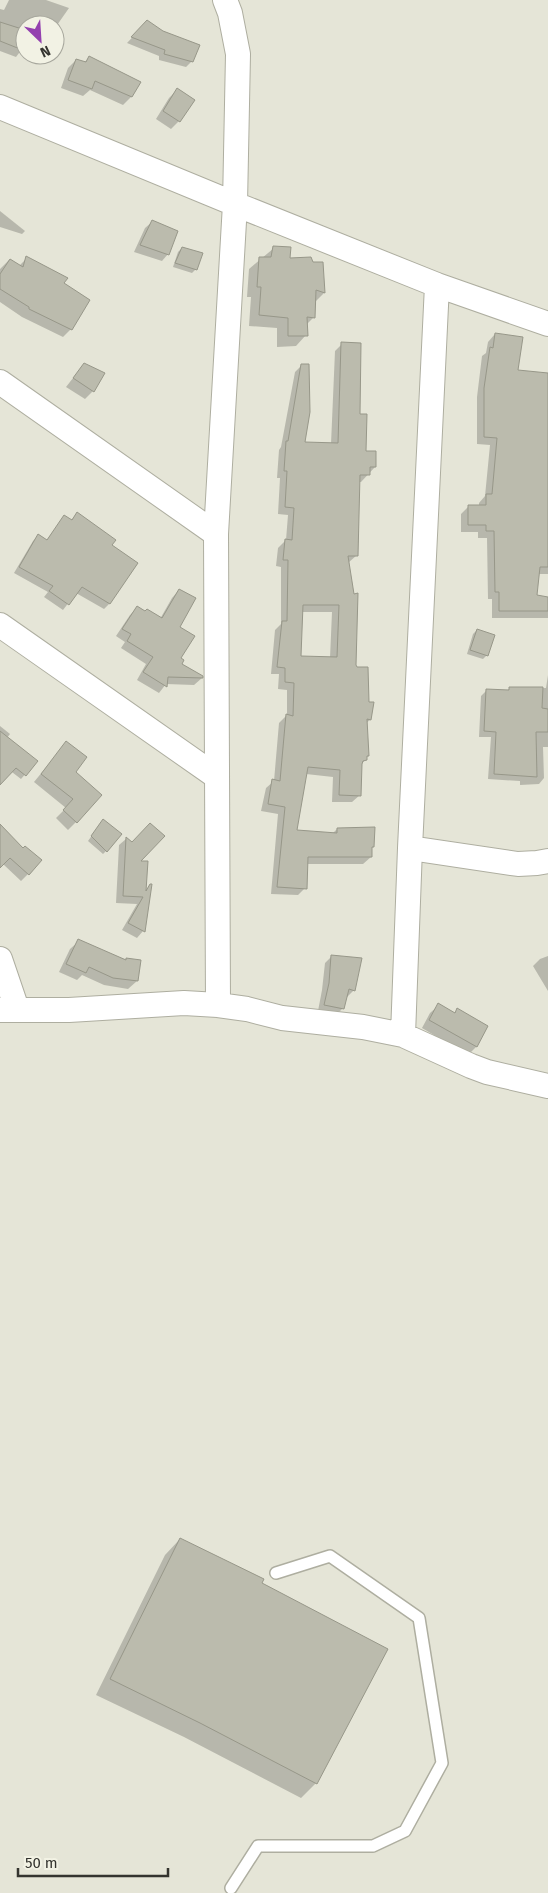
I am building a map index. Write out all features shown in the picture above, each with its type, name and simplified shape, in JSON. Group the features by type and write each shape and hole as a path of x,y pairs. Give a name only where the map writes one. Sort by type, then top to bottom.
{"street":[{"path":"218,1005 216,534 235,204 238,54 230,13 225,0"},
{"path":"0,107 437,285 548,324"},
{"path":"403,1035 437,285"},
{"path":"0,382 216,534"},
{"path":"0,626 218,777"},
{"path":"410,848 518,864 548,861"},
{"path":"0,959 8,1010 69,1010 184,1003 218,1005 282,1018 363,1027 403,1035 487,1072 548,1086"}],"lane":[{"path":"231,1888 258,1846 373,1846 405,1831 442,1763 419,1618 330,1556 276,1573"}],"building":[{"path":"147,20 163,31 200,45 193,62 164,54 165,50 131,37"},
{"path":"0,22 15,27 15,47 0,41"},
{"path":"89,56 141,82 132,97 95,81 92,89 68,80 76,59 86,62"},
{"path":"177,88 195,100 180,122 163,111"},
{"path":"152,220 178,231 169,255 140,245"},
{"path":"273,246 291,247 290,258 311,257 313,262 323,262 325,293 316,290 315,318 307,317 308,336 288,336 288,318 259,315 261,287 257,287 259,257 271,257"},
{"path":"182,247 203,253 197,270 175,263"},
{"path":"26,256 68,278 64,283 90,300 72,330 29,309 29,307 0,289 0,274 10,259 23,267"},
{"path":"495,333 523,337 518,370 548,373 548,567 540,567 537,595 548,597 548,611 499,611 499,592 495,592 494,531 486,531 486,525 468,525 468,505 486,505 486,494 492,494 497,438 484,437 484,388 490,347 493,348"},
{"path":"341,342 361,343 360,414 367,414 366,451 376,451 376,467 370,467 370,475 360,475 358,556 348,556 354,594 358,593 356,665 357,667 368,667 369,702 374,702 371,720 367,719 369,756 367,756 367,760 363,761 362,764 361,796 339,795 340,770 308,767 297,830 337,833 337,828 375,827 374,847 372,847 372,857 308,857 307,889 277,887 285,807 268,804 272,779 280,781 286,714 293,716 294,683 285,682 285,668 277,667 282,621 287,621 288,560 283,560 285,539 292,540 294,508 285,507 287,471 284,471 286,441 288,441 301,364 309,364 310,412 305,442 338,443","holes":["303,605 339,605 337,657 301,656"]},
{"path":"84,363 105,373 94,392 73,378"},
{"path":"77,512 116,540 112,545 138,563 110,604 82,587 69,605 49,591 53,586 19,567 38,534 47,540 64,515 72,520"},
{"path":"179,589 196,598 180,627 195,636 181,658 184,660 182,664 203,676 203,678 168,677 167,687 143,672 153,657 127,641 131,634 122,629 137,606 145,611 147,609 162,618"},
{"path":"477,629 495,635 488,656 470,650"},
{"path":"509,687 543,687 542,708 548,709 548,732 536,732 537,777 494,774 496,732 484,731 486,689 509,690"},
{"path":"0,731 38,761 26,776 16,768 0,785"},
{"path":"66,741 87,757 76,772 102,795 77,823 63,810 73,799 41,774"},
{"path":"103,819 122,834 107,852 91,836"},
{"path":"150,823 165,836 141,861 148,861 146,891 150,884 152,884 145,932 128,923 143,897 123,896 126,837 132,842"},
{"path":"0,824 23,848 25,846 42,860 29,875 10,858 0,868"},
{"path":"78,939 126,960 126,958 141,960 138,981 113,978 89,967 86,973 66,964"},
{"path":"331,955 362,958 355,991 349,989 344,1009 324,1005 329,983"},
{"path":"438,1003 455,1013 457,1008 488,1026 477,1047 429,1020"},
{"path":"180,1538 264,1579 262,1583 388,1649 317,1784 110,1679"}]}
